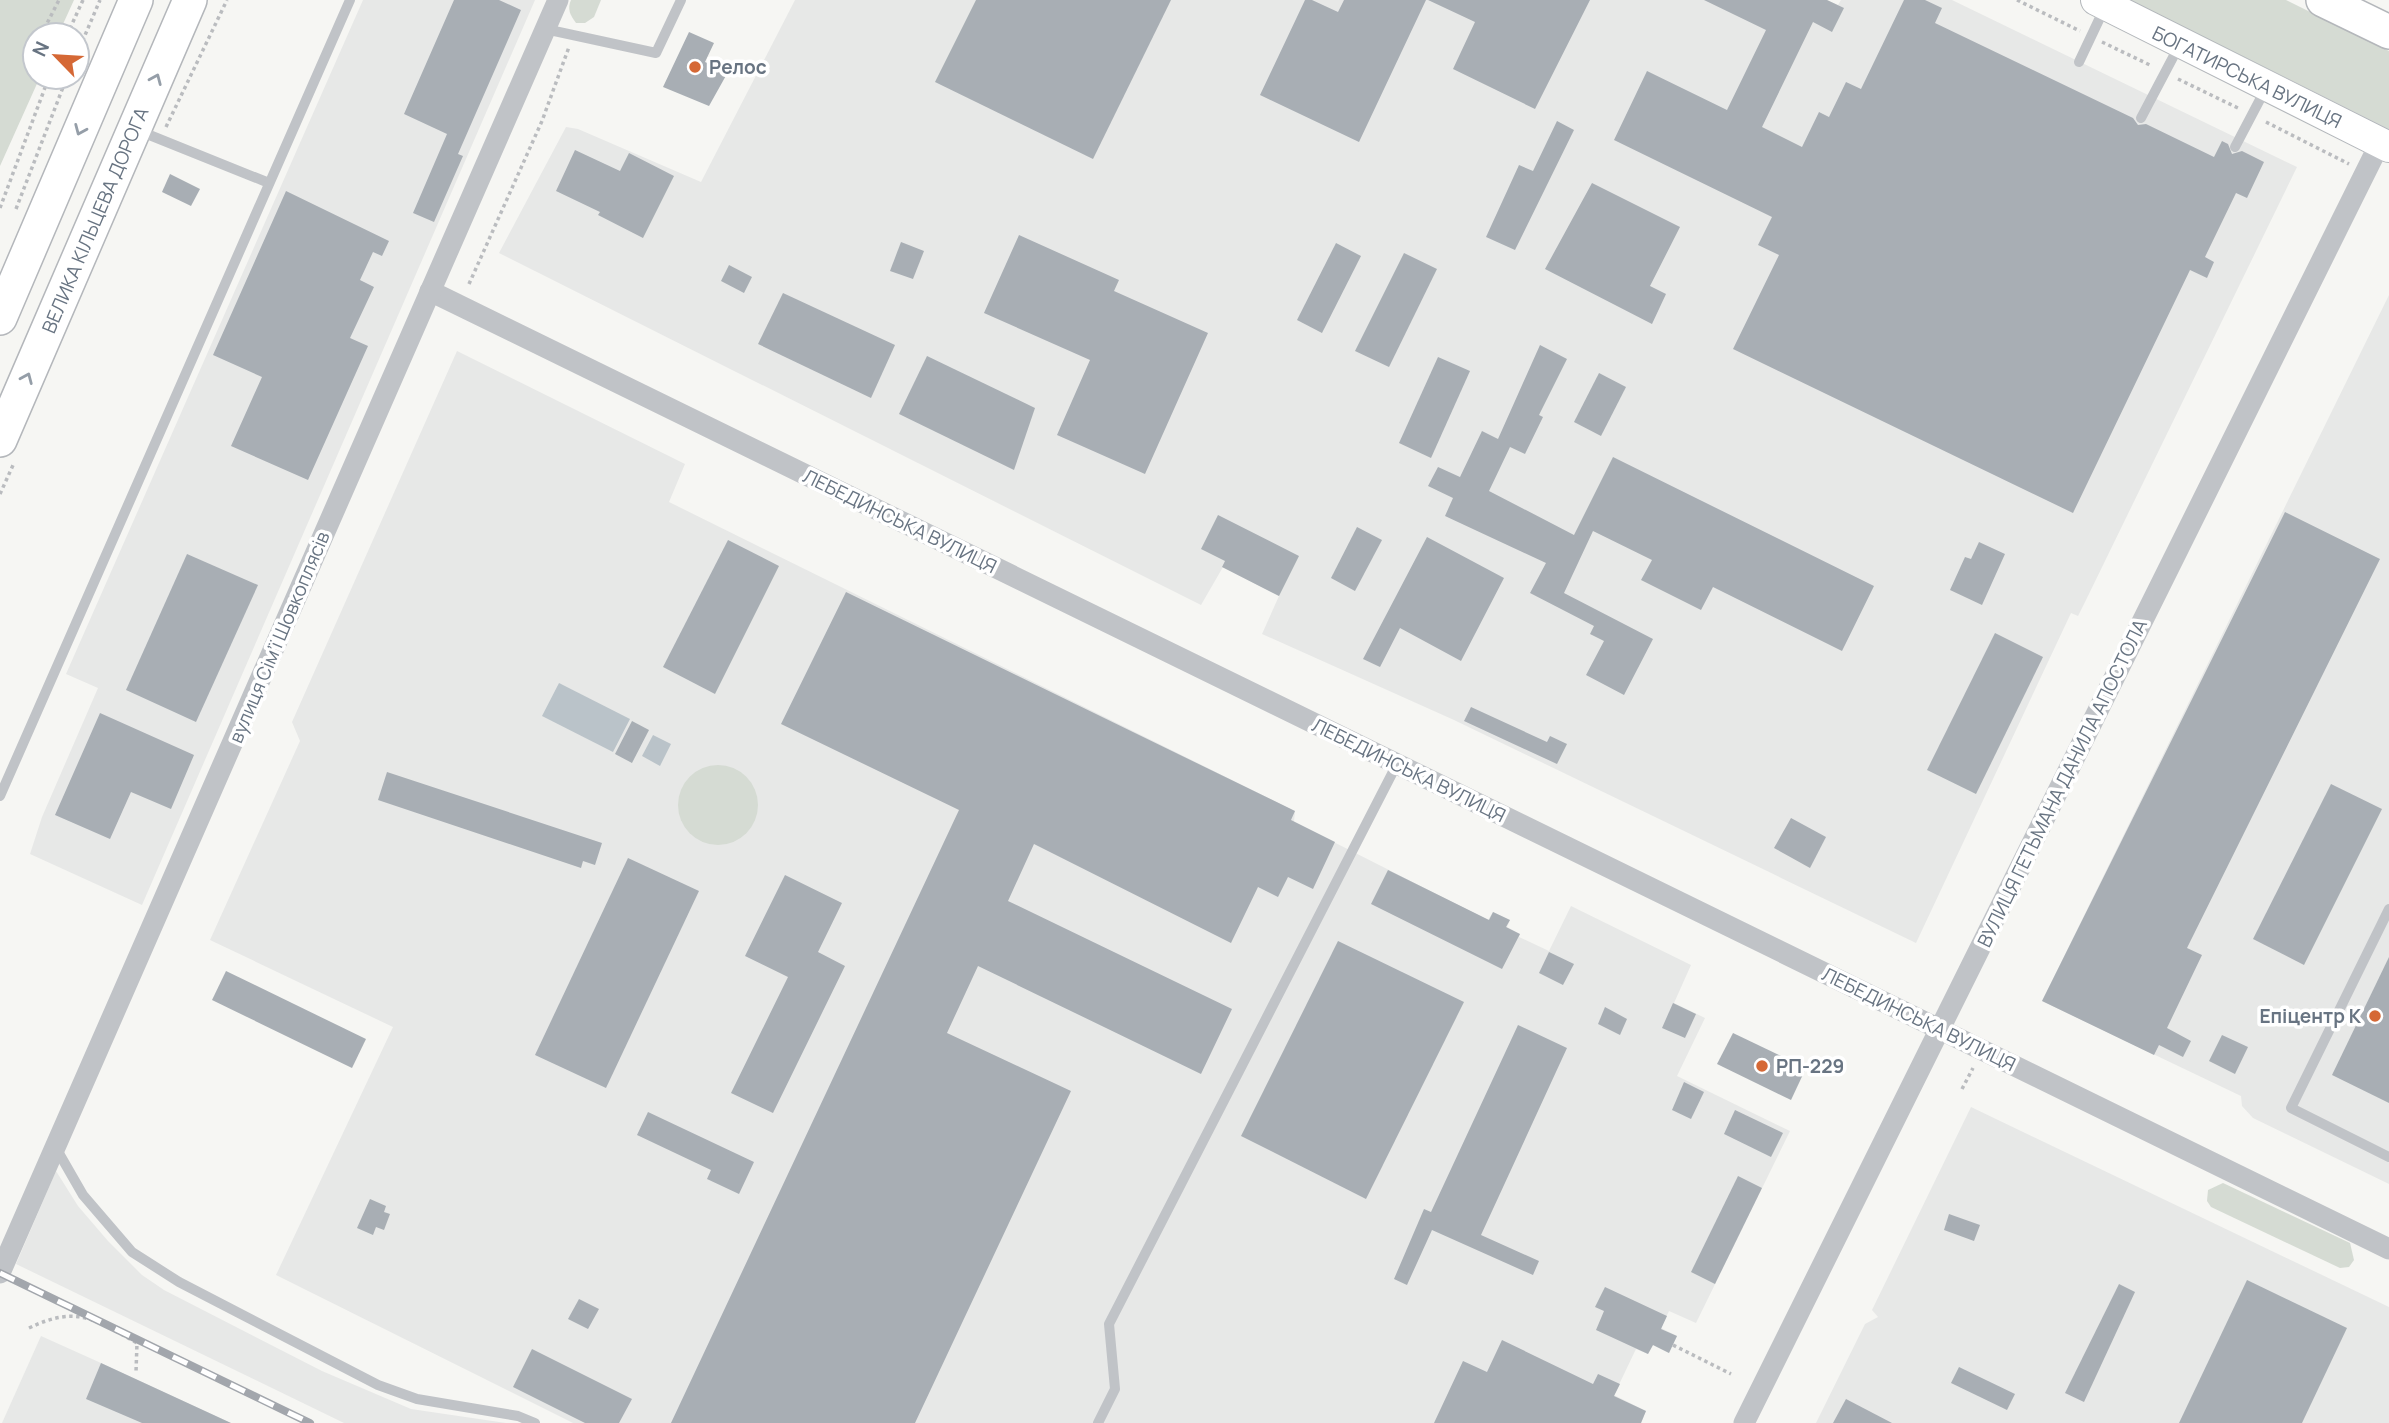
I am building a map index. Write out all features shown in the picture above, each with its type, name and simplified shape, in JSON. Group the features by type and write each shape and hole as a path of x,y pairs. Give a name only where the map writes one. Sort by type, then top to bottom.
{"main road":[{"path":"0,318 136,0"},
{"name":"ВЕЛИКА КІЛЬЦЕВА ДОРОГА","path":"0,440 190,0"},
{"path":"2323,0 2389,32"},
{"name":"БОГАТИРСЬКА ВУЛИЦЯ","path":"2097,2 2384,145"}],"street":[{"name":"вулиця Сімʼї Шовкоплясів","path":"0,1273 558,0"},
{"name":"ВУЛИЦЯ ГЕТЬМАНА ДАНИЛА АПОСТОЛА","path":"1744,1423 2365,172 2384,145"},
{"name":"ЛЕБЕДИНСЬКА ВУЛИЦЯ","path":"430,291 2389,1249"}],"lane":[{"path":"0,796 350,0"},
{"path":"545,29 656,53 681,0"},
{"path":"2079,62 2091,36 2097,2"},
{"path":"2141,118 2180,44"},
{"path":"2235,147 2266,87"},
{"path":"135,128 269,183"},
{"path":"1098,1423 1115,1389 1109,1324 1397,764"},
{"path":"2389,909 2291,1108 2389,1157"},
{"path":"55,1146 83,1195 132,1252 179,1282 378,1385 417,1399 518,1416 535,1423"}],"path":[{"path":"48,21 59,0"},
{"path":"73,21 82,0"},
{"path":"91,21 100,0"},
{"path":"2017,0 2365,172"},
{"path":"469,284 542,121 574,34"},
{"path":"0,208 44,91"},
{"path":"14,212 62,91"},
{"path":"1962,1089 1976,1063"},
{"path":"29,1328 53,1317 74,1314 88,1319 137,1343 136,1372"},
{"path":"1673,1345 1731,1374"}],"shaded area":[{"path":"0,0 74,0 64,21 21,21 21,91 34,91 0,166"},
{"path":"363,0 535,0 142,905 30,854 42,817 98,688 66,674"},
{"path":"571,0 601,0 594,17 585,23 576,23 570,12"},
{"path":"795,0 1827,0 1838,5 1841,0 1952,0 2297,167 2078,616 2071,613 1916,943 1454,720 1262,634 1279,596 1223,567 1201,605 499,253 566,127 578,129 701,182"},
{"path":"2122,0 2286,0 2389,51 2389,129 2188,29 2173,32"},
{"path":"2389,295 2389,1184 2253,1118 2242,1106 2241,1096 2042,1001"},
{"path":"457,351 685,464 669,502 1295,811 1294,822 1488,920 1493,912 1510,920 1507,927 1520,934 1519,937 1549,951 1571,906 1691,965 1674,1003 1705,1018 1677,1076 1790,1131 1696,1323 1669,1311 1661,1328 1677,1336 1669,1353 1653,1345 1648,1354 1636,1349 1614,1395 1646,1411 1641,1423 573,1423 276,1275 393,1027 210,940 300,741 292,722"},
{"path":"559,683 630,719 613,752 542,716"},
{"path":"653,735 671,744 660,766 642,756"},
{"path":"718,765 733,768 746,777 755,790 758,805 755,820 746,833 733,842 718,845 703,842 690,833 681,820 678,805 681,790 690,777 703,768"},
{"path":"1971,1107 2389,1307 2389,1423 1816,1423 1865,1324 1878,1317 1872,1310"},
{"path":"56,1171 78,1206 108,1241 142,1275 164,1290 322,1371 411,1409 506,1423 344,1423 16,1264"},
{"path":"2223,1183 2350,1243 2354,1260 2349,1267 2340,1268 2211,1207 2207,1201 2208,1190"},
{"path":"41,1336 101,1363 231,1423 2,1423"}],"building":[{"path":"454,0 499,0 521,10 458,154 463,156 434,222 413,213 447,134 404,114"},
{"path":"976,0 1171,0 1093,159 935,82"},
{"path":"1305,0 1312,0 1338,12 1344,0 1426,0 1359,142 1260,95"},
{"path":"1428,0 1590,0 1535,109 1453,69 1475,22"},
{"path":"1704,0 1827,0 1844,8 1832,32 1813,22 1762,127 1802,147 1819,112 1829,117 1846,82 1861,89 1904,0 1925,0 1942,8 1935,23 2133,118 2138,125 2146,124 2214,157 2222,141 2228,144 2232,154 2242,151 2264,162 2247,198 2236,193 2205,257 2214,262 2207,278 2190,270 2073,513 1733,349 1779,255 1758,245 1772,217 1614,140 1647,71 1727,110 1766,30"},
{"name":"Релос","path":"689,32 714,43 705,62 728,72 709,106 663,87"},
{"path":"1557,121 1574,130 1515,250 1486,237 1519,165 1533,171"},
{"path":"575,150 620,171 629,153 674,176 643,238 598,215 600,212 556,191"},
{"path":"170,174 200,189 191,206 162,192"},
{"path":"1592,183 1680,227 1650,286 1666,294 1652,324 1545,269"},
{"path":"286,191 389,241 382,256 373,252 360,280 374,287 350,338 368,346 308,480 231,446 262,377 213,355"},
{"path":"1019,235 1119,280 1114,291 1208,333 1145,474 1057,435 1090,360 984,313"},
{"path":"901,242 924,251 913,279 890,271"},
{"path":"1336,243 1361,256 1322,333 1297,320"},
{"path":"1404,253 1437,269 1389,367 1355,351"},
{"path":"729,265 752,277 744,293 721,281"},
{"path":"783,293 895,345 871,398 758,344"},
{"path":"1540,345 1567,359 1539,415 1543,417 1525,454 1510,447 1489,491 1574,535 1613,457 1874,586 1842,651 1713,587 1701,610 1641,580 1652,560 1593,531 1564,593 1653,639 1624,695 1586,675 1604,641 1590,634 1594,626 1530,593 1546,563 1445,516 1453,498 1428,486 1438,467 1460,477 1482,431 1498,439"},
{"path":"927,356 1035,408 1014,470 899,414"},
{"path":"1438,357 1470,371 1431,458 1399,443"},
{"path":"1599,373 1626,387 1601,436 1574,422"},
{"path":"2285,512 2380,559 2187,948 2202,955 2167,1028 2191,1041 2183,1057 2159,1045 2154,1055 2042,1001"},
{"path":"1218,515 1299,556 1279,596 1222,567 1225,561 1201,549"},
{"path":"1357,527 1382,540 1355,591 1331,578"},
{"path":"1427,537 1504,578 1461,661 1400,628 1380,667 1363,659"},
{"path":"728,540 779,566 715,694 663,667"},
{"path":"1979,542 2005,554 1982,605 1950,590 1965,557 1971,559"},
{"path":"187,554 258,585 196,722 126,690"},
{"path":"846,592 1295,811 1291,820 1335,842 1313,889 1288,877 1278,897 1258,887 1231,943 1034,844 1008,901 1232,1009 1201,1074 978,966 947,1033 1071,1091 915,1423 671,1423 959,810 781,724"},
{"path":"1995,633 2043,657 1976,794 1927,770"},
{"path":"1471,707 1547,742 1550,736 1567,744 1557,764 1464,721"},
{"path":"100,713 194,755 171,809 131,792 110,839 55,815"},
{"path":"632,721 649,730 632,763 615,754"},
{"path":"387,772 602,843 595,865 583,861 581,868 378,800"},
{"path":"2331,784 2382,809 2304,965 2253,939"},
{"path":"1791,818 1826,837 1810,868 1774,848"},
{"path":"628,858 699,891 606,1088 535,1055"},
{"path":"1388,870 1489,920 1493,912 1510,920 1506,927 1520,934 1502,969 1371,904"},
{"path":"785,875 842,903 818,952 845,966 773,1113 731,1093 788,977 745,956"},
{"path":"1338,941 1464,1002 1366,1199 1241,1136"},
{"path":"1549,952 1574,964 1563,985 1539,973"},
{"name":"Епіцентр К","path":"2389,957 2389,1103 2332,1075"},
{"path":"226,971 366,1039 352,1068 212,1000"},
{"path":"1673,1003 1696,1014 1685,1038 1662,1028"},
{"path":"1605,1007 1627,1019 1620,1035 1598,1024"},
{"path":"1518,1025 1567,1048 1481,1235 1539,1261 1533,1275 1432,1230 1407,1285 1394,1279 1424,1209 1431,1212"},
{"name":"РП-229","path":"1733,1033 1806,1068 1791,1100 1717,1064"},
{"path":"2222,1035 2248,1047 2235,1074 2209,1061"},
{"path":"1684,1082 1704,1092 1691,1119 1672,1110"},
{"path":"1735,1110 1783,1133 1771,1157 1724,1134"},
{"path":"648,1112 754,1162 739,1194 707,1179 711,1170 637,1135"},
{"path":"1738,1176 1762,1188 1715,1284 1691,1272"},
{"path":"370,1199 386,1206 384,1212 390,1214 384,1230 376,1227 373,1235 357,1228"},
{"path":"1949,1214 1980,1225 1974,1241 1944,1230"},
{"path":"2247,1280 2347,1328 2302,1423 2179,1423"},
{"path":"2119,1284 2135,1292 2084,1402 2065,1393"},
{"path":"1605,1287 1667,1316 1661,1329 1677,1336 1669,1353 1653,1345 1648,1354 1596,1330 1604,1311 1595,1307"},
{"path":"579,1299 599,1309 588,1329 568,1319"},
{"path":"1502,1340 1593,1384 1598,1374 1620,1384 1614,1396 1646,1411 1641,1423 1434,1423 1463,1361 1487,1372"},
{"path":"532,1349 632,1399 619,1423 585,1423 513,1387"},
{"path":"101,1363 231,1423 142,1423 86,1399"},
{"path":"1959,1367 2015,1394 2007,1410 1951,1383"},
{"path":"1846,1399 1892,1423 1833,1423"}],"railway":[{"path":"0,1273 310,1423"}],"place":[{"name":"Релос","path":"695,67"},
{"name":"Епіцентр К","path":"2375,1016"},
{"name":"РП-229","path":"1762,1066"}]}
